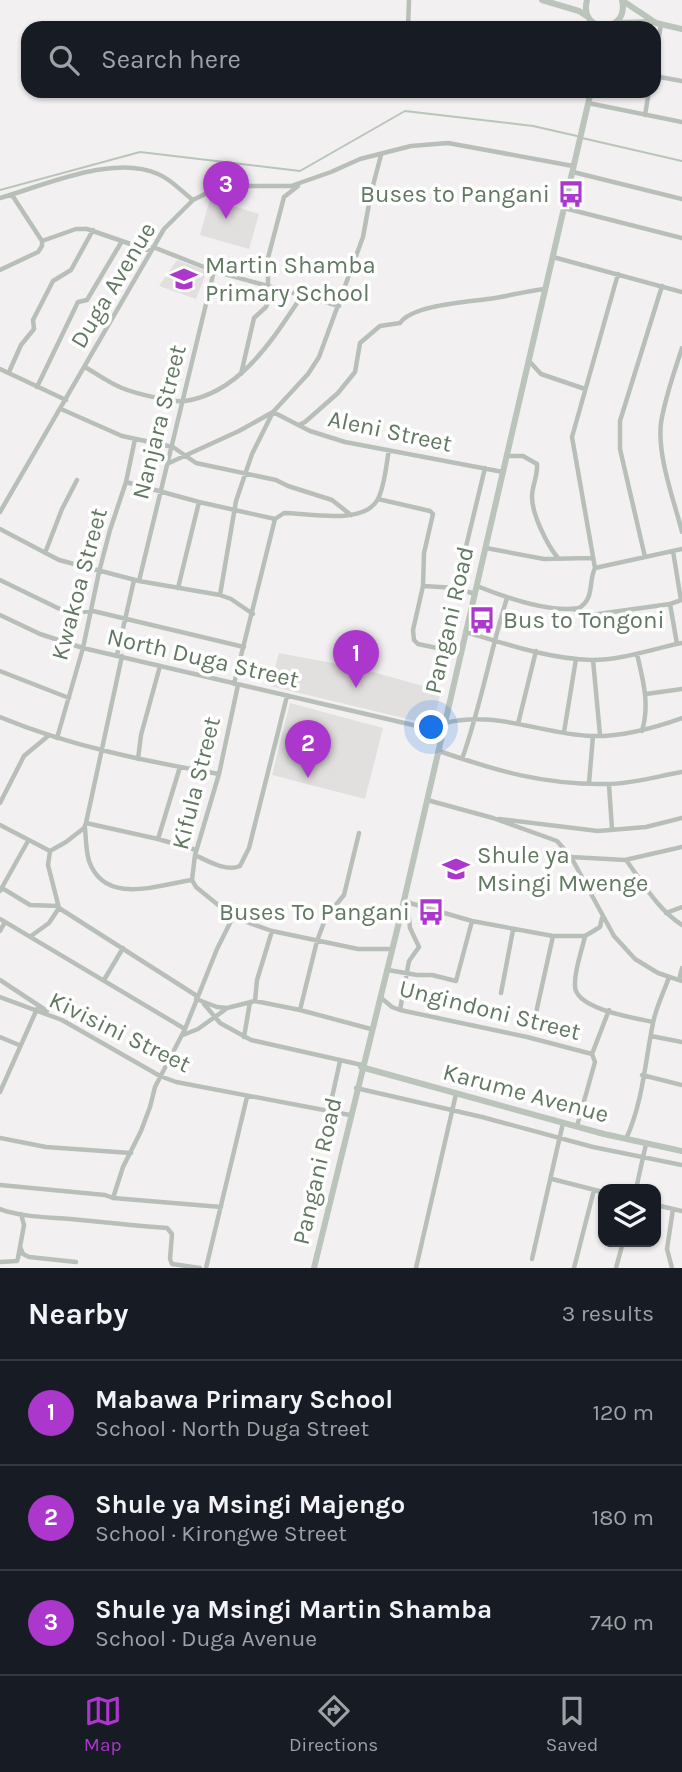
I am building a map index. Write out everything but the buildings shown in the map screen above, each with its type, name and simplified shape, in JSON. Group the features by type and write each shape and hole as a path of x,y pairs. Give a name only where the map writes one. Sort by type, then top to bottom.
{"main road":[{"path":"549,1 568,0"},
{"path":"587,0 586,11 591,21"},
{"path":"549,1 579,11 591,21"},
{"path":"622,1 653,21"},
{"path":"616,21 623,13 622,1"},
{"path":"661,25 682,29"},
{"name":"Pangani Road","path":"314,1268 404,901 589,98"},
{"name":"Karume Avenue","path":"362,1066 455,1097 626,1139 644,1151 682,1151"}],"street":[{"path":"408,21 409,0"},
{"path":"661,77 682,81"},
{"path":"645,115 648,98"},
{"path":"588,103 682,122"},
{"name":"Duga Avenue","path":"0,512 164,229 192,200 207,193 231,188 291,186 360,159 411,146 448,143 573,169 682,199"},
{"path":"220,595 233,509 245,472 273,412 308,374 318,357 363,237 382,154"},
{"path":"0,198 105,167 126,167 161,175 192,200"},
{"path":"241,374 254,318 267,307 268,258 284,197 302,183"},
{"path":"0,270 38,252 42,246 42,241 12,195"},
{"path":"564,208 682,238"},
{"path":"42,241 76,229 93,230 214,271 339,306"},
{"path":"9,372 21,345 34,329 33,320 53,281 71,270 93,230"},
{"path":"37,387 78,302 87,300 122,241"},
{"path":"553,257 682,292"},
{"name":"Nanjara Street","path":"192,880 134,890 116,888 102,881 88,859 85,825 120,656 125,618 169,463 214,271"},
{"path":"573,609 583,606 588,600 595,568 572,437 618,274"},
{"path":"645,557 620,449 620,421 662,286"},
{"path":"298,425 305,422 346,383 357,365 360,342 375,328 400,323 405,316 449,302 546,289"},
{"path":"85,367 122,388 182,402 205,396 241,374 267,348 301,297"},
{"path":"682,348 668,391 661,425 662,449 682,532"},
{"path":"530,362 541,374 585,389"},
{"path":"0,369 66,400"},
{"path":"61,409 113,433 173,447 196,463 276,480 332,500 351,515"},
{"path":"169,463 273,412"},
{"name":"Aleni Street","path":"273,412 326,437 503,472"},
{"name":"Kwakoa Street","path":"57,738 93,611 99,572 126,482 135,439"},
{"path":"126,482 275,519 284,513 332,517 351,515 364,510 378,499 389,450"},
{"path":"507,456 523,456 537,464 533,504 547,543 558,558"},
{"path":"456,587 485,468"},
{"path":"44,553 77,480"},
{"path":"378,499 430,511 433,514 424,553 423,586 417,606 414,640 428,647 461,653"},
{"path":"178,588 199,502"},
{"name":"Kifula Street","path":"275,519 244,647 219,774 196,853 192,880 233,917 272,931 358,949 392,949"},
{"path":"0,529 59,561 136,580 231,598 253,614"},
{"path":"486,548 544,559 592,558"},
{"path":"595,568 682,549"},
{"path":"477,586 506,598 534,605 573,609 591,615 670,604 682,600 673,551"},
{"path":"0,580 68,613 93,611 244,647"},
{"path":"423,586 456,587 475,594"},
{"path":"462,759 476,718 506,598"},
{"path":"466,632 536,651 593,660 680,644 670,604"},
{"name":"North Duga Street","path":"0,615 40,635 83,648 443,732"},
{"path":"518,724 536,651"},
{"path":"637,653 646,694 647,715 642,730"},
{"path":"564,732 576,659"},
{"path":"593,660 600,735"},
{"path":"138,759 141,735 160,666"},
{"path":"0,671 69,698"},
{"path":"646,694 682,689"},
{"path":"0,825 50,851 57,849 85,825 158,839 234,869 240,866 249,848 287,696"},
{"path":"0,718 48,736 100,750 219,774"},
{"path":"444,724 476,718 593,736 642,730 682,718"},
{"path":"0,803 24,756 48,736"},
{"path":"589,783 593,736"},
{"path":"438,751 511,774 550,781 609,784 682,772"},
{"path":"158,839 180,767"},
{"path":"609,784 612,829"},
{"path":"427,800 494,818 557,841 572,857 614,936 635,959 658,973 680,980 682,968"},
{"path":"494,818 598,831 646,827 682,818"},
{"path":"300,1010 317,940 326,918 344,895 359,833"},
{"path":"28,841 1,890 30,905 59,907 197,998 227,1028 244,1037 362,1066"},
{"path":"572,857 625,860 682,847"},
{"path":"30,937 49,923 59,907 48,865 50,851"},
{"path":"625,860 666,913 682,925"},
{"path":"404,901 472,921 554,936 585,936 600,927 602,917"},
{"path":"400,1010 410,961 419,947 410,928 408,909 404,901"},
{"path":"666,913 682,907"},
{"path":"113,1198 122,1167 131,1153 160,1076 186,1029 216,949 233,917"},
{"path":"0,931 3,920 186,1029"},
{"path":"387,970 432,975 456,981 472,921"},
{"path":"501,993 513,930"},
{"path":"244,1037 272,931"},
{"path":"536,1013 554,936"},
{"path":"585,936 575,984 576,991 591,1006 653,1022"},
{"path":"104,980 123,948"},
{"path":"626,1139 641,1099 642,1075 653,1022 670,977"},
{"path":"0,980 62,1020"},
{"name":"Kivisini Street","path":"0,997 62,1020 160,1076 190,1086 350,1115"},
{"name":"Ungindoni Street","path":"380,997 400,1010 458,1021 592,1054"},
{"path":"204,1003 227,1008 253,1002 300,1010 371,1029"},
{"path":"183,1035 191,1033 227,1008"},
{"path":"0,1092 37,1009"},
{"path":"577,1126 595,1062 592,1054 609,1010"},
{"path":"651,1036 682,1042"},
{"path":"0,1037 19,1045"},
{"path":"329,1111 340,1061"},
{"path":"642,1075 682,1085"},
{"path":"356,1088 560,1136 644,1151 682,1165"},
{"path":"206,1268 247,1097"},
{"path":"416,1268 455,1097"},
{"path":"532,1259 563,1124"},
{"path":"0,1138 46,1147 131,1153"},
{"path":"637,1184 644,1151"},
{"path":"552,1179 598,1191"},
{"path":"0,1185 221,1207"},
{"path":"574,1268 594,1190"},
{"path":"661,1206 682,1211"},
{"path":"0,1209 96,1223 167,1228 172,1234 172,1264 200,1268"},
{"path":"672,1268 667,1250 673,1209"},
{"path":"0,1262 17,1261 24,1225 21,1214"},
{"path":"20,1247 23,1254 29,1256 76,1262"},
{"path":"616,1268 621,1247"}],"shaded area":[{"path":"210,199 259,214 249,249 200,235"},
{"name":"Martin Shamba Primary School","path":"177,260 207,271 196,299 159,286"},
{"path":"279,653 359,668 441,691 433,725 270,686"},
{"path":"290,703 383,728 365,799 272,775"}],"waterway":[{"path":"0,190 140,152 300,171 405,111 533,126 577,136"},
{"path":"582,138 682,161"}],"place":[{"name":"Buses to Pangani","path":"571,194"},
{"name":"Shule ya Msingi Martin Shamba","path":"226,219"},
{"name":"Martin Shamba Primary School","path":"184,279"},
{"name":"Bus to Tongoni","path":"482,620"},
{"name":"Mabawa Primary School","path":"356,688"},
{"name":"Shule ya Msingi Majengo","path":"308,778"},
{"name":"Shule ya Msingi Mwenge","path":"456,869"},
{"name":"Buses To Pangani","path":"431,912"}]}
